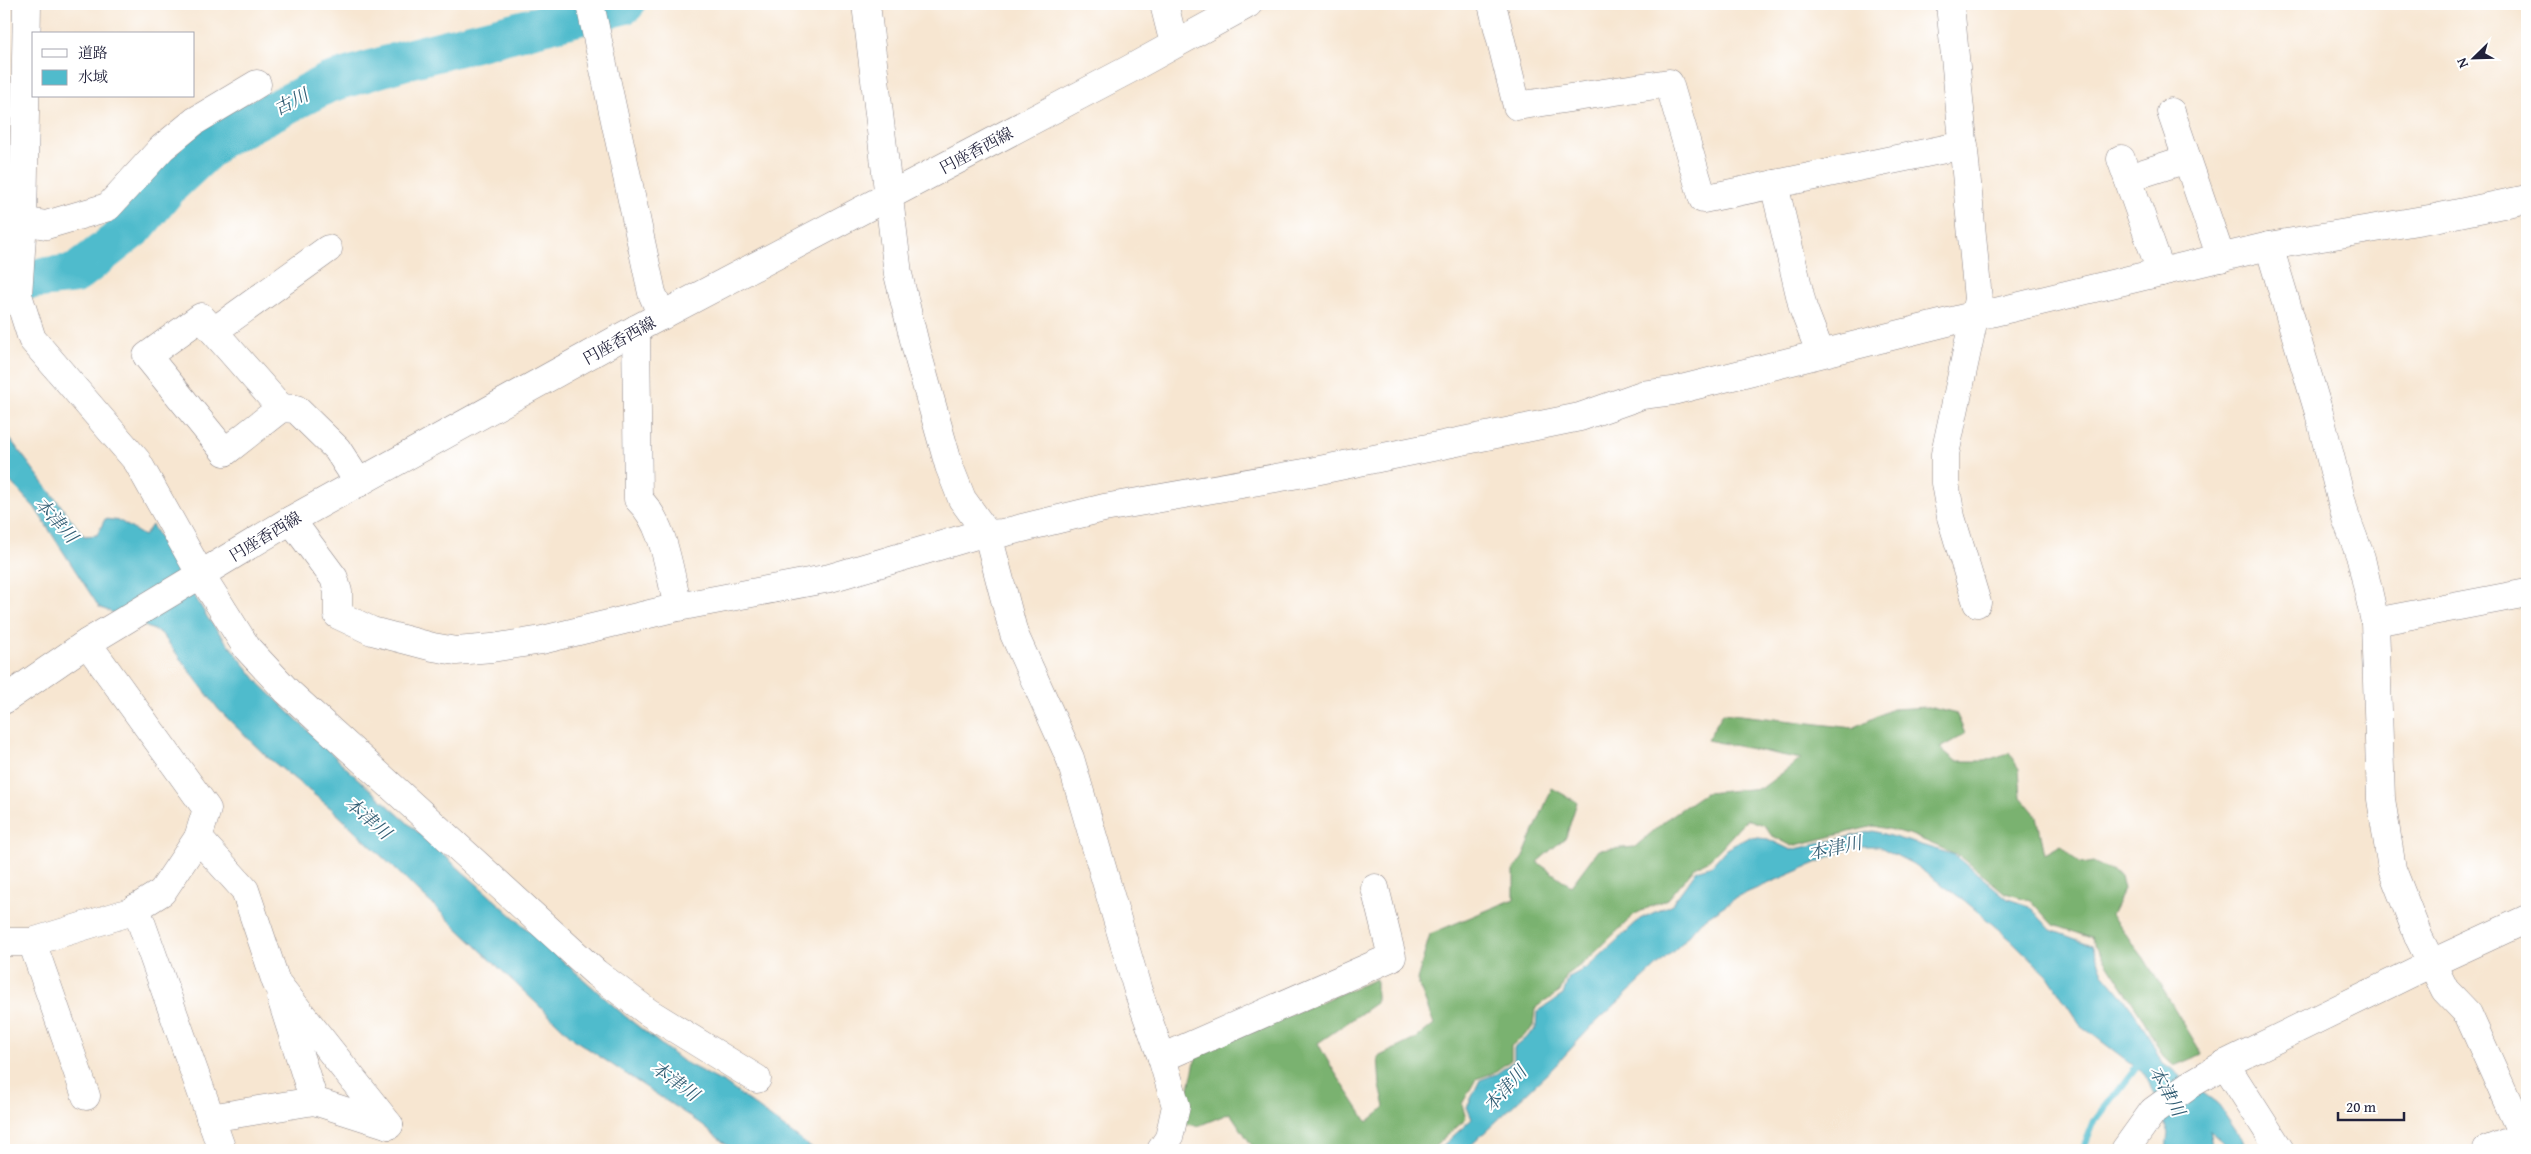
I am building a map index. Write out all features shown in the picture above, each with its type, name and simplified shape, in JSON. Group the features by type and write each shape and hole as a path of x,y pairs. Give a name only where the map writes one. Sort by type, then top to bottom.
{"street":[{"path":"27,4 16,224 18,295 32,339 136,461 201,574 247,648 287,691 596,973 648,1012 757,1080"},
{"path":"590,4 652,293 662,316"},
{"path":"866,4 898,274 949,466 962,499 988,535 1014,634 1070,758 1138,991 1162,1058 1176,1106 1168,1138 1161,1150"},
{"path":"1164,4 1174,44"},
{"path":"1492,4 1517,106 1669,83 1703,199 1964,145"},
{"path":"1950,4 1978,299 1946,454 1945,483 1950,517 1977,603"},
{"name":"円座香西線","path":"4,700 87,643 290,520 662,316 1174,44 1238,6"},
{"path":"16,224 46,225 108,207 162,148 195,120 257,84"},
{"path":"2171,112 2221,258"},
{"path":"2162,272 2124,168 2187,159"},
{"path":"1774,184 1803,308 1820,352"},
{"path":"290,520 334,578 338,592 338,615 372,631 433,647 456,651 492,648 542,640 678,607 830,578 976,535 1002,533 1104,508 1310,472 1580,417 1642,395 1673,391 1820,352 1976,314 2269,246 2435,218 2527,199"},
{"path":"2269,246 2319,413 2346,518 2361,558 2375,622 2381,799 2392,869 2419,938 2445,990 2468,1014 2525,1135 2487,1150"},
{"path":"214,331 328,249"},
{"path":"282,408 201,317 147,356 225,452 282,408 296,409 337,449 359,483"},
{"path":"636,330 638,499 648,508 660,531 678,607"},
{"path":"2375,622 2527,593"},
{"path":"4,942 32,942 130,912 162,892 198,838 207,809 87,643"},
{"path":"198,838 245,890 314,1101"},
{"path":"1162,1058 1392,957 1375,888"},
{"path":"136,908 222,1150"},
{"path":"2135,1143 2153,1111 2189,1085 2221,1067 2432,962 2527,919"},
{"path":"32,942 86,1096"},
{"path":"210,1118 314,1101 389,1125 276,982"},
{"path":"2221,1067 2280,1150"}],"green space":[{"path":"1928,707 1957,714 1965,734 1940,748 1956,761 1984,761 2009,753 2019,769 2021,797 2037,816 2045,854 2061,845 2081,864 2093,862 2121,876 2124,889 2111,915 2144,958 2202,1054 2174,1066 2163,1056 2142,1017 2091,938 2053,925 2030,900 2005,893 1960,856 1909,834 1874,826 1792,846 1771,835 1764,825 1747,819 1706,862 1695,867 1669,898 1635,914 1586,961 1567,975 1560,992 1535,1008 1533,1028 1511,1046 1511,1060 1493,1073 1476,1079 1462,1104 1466,1119 1431,1150 1255,1150 1230,1113 1198,1126 1181,1123 1197,1053 1376,979 1376,1003 1318,1043 1367,1122 1385,1107 1380,1086 1378,1057 1417,1038 1434,1024 1417,980 1430,934 1514,899 1514,870 1523,857 1552,788 1577,802 1566,837 1537,862 1571,886 1598,850 1635,847 1668,818 1705,793 1762,788 1801,759 1707,740 1723,713 1853,728 1892,709"}],"water":[{"name":"本津川","path":"4,431 84,536 97,535 105,519 120,521 144,536 152,525 209,620 260,684 356,777 625,1016 682,1061 726,1084 814,1150 733,1150 698,1122 575,1040 332,809 266,756 219,710 161,633 99,607 35,508 4,475"},
{"name":"本津川","path":"1873,831 1955,855 2008,899 2029,906 2051,930 2092,945 2103,973 2125,999 2147,1032 2162,1063 2217,1103 2249,1150 2230,1150 2208,1130 2212,1150 2166,1150 2168,1133 2146,1075 2080,1025 2048,976 2011,940 1965,901 1913,864 1878,846 1856,846 1739,896 1701,921 1681,944 1591,1027 1554,1067 1466,1150 1438,1150 1472,1119 1467,1107 1480,1080 1496,1074 1514,1061 1514,1048 1536,1029 1537,1012 1563,995 1569,977 1588,967 1640,919 1672,904 1697,870 1712,865 1726,849 1749,837 1768,839 1791,850"}],"waterway":[{"name":"古川","path":"4,276 30,279 75,274 135,227 169,186 219,139 328,83 412,58 625,4"},
{"path":"2083,1150 2094,1122 2141,1061"}]}
